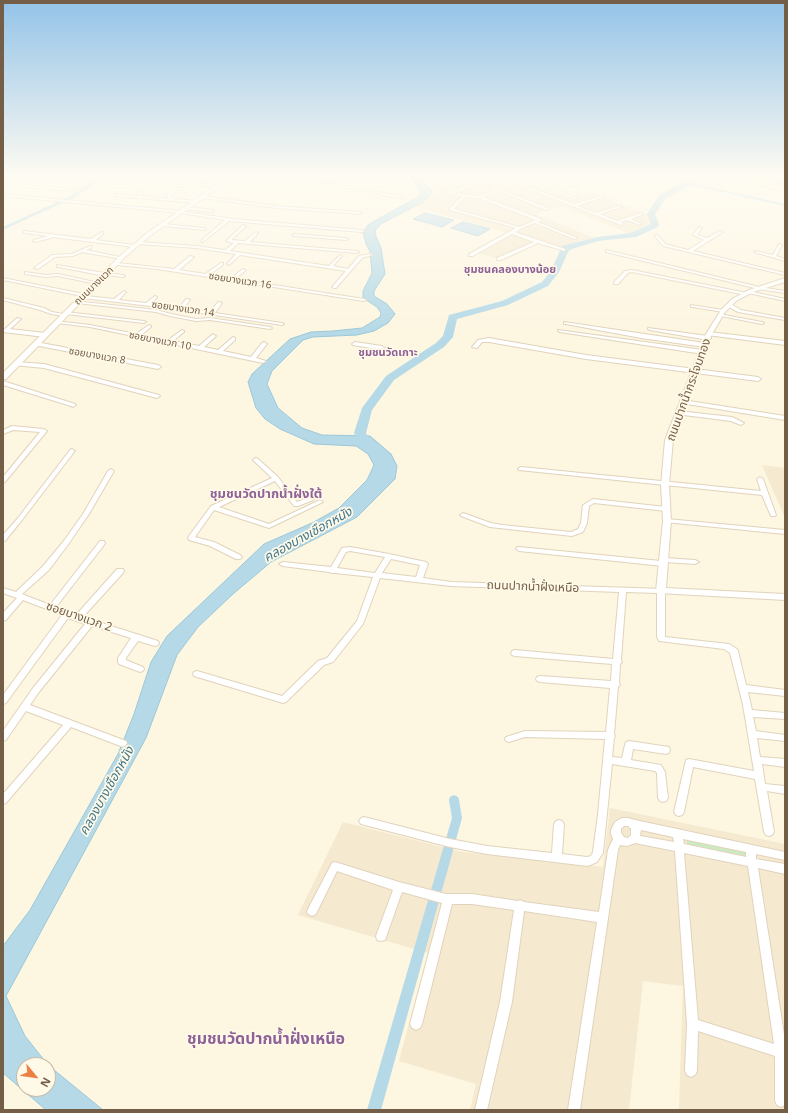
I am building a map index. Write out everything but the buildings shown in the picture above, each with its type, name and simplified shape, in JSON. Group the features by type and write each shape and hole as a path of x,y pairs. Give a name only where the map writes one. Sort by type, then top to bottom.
{"main road":[{"name":"ถนนบางแวก","path":"3,377 122,258 137,244 160,228"}],"street":[{"path":"193,228 204,229"},
{"path":"203,241 218,228"},
{"path":"242,228 228,240 246,243 358,252"},
{"path":"328,228 362,231"},
{"path":"471,256 520,228"},
{"path":"555,228 575,238"},
{"path":"700,228 695,235 708,240"},
{"path":"25,232 92,240 205,249 348,270"},
{"path":"689,251 721,232"},
{"path":"246,243 256,233"},
{"path":"286,246 295,233 346,239"},
{"path":"512,233 563,250"},
{"path":"92,240 102,234"},
{"path":"35,241 58,236"},
{"path":"657,236 662,244 785,274"},
{"path":"226,252 237,242"},
{"path":"500,259 536,242"},
{"path":"205,249 214,243"},
{"path":"774,257 780,245"},
{"path":"36,268 54,256 73,255 83,252 90,247"},
{"path":"266,258 275,248"},
{"path":"615,248 637,258"},
{"path":"608,250 759,288 785,292"},
{"path":"83,252 122,258"},
{"path":"756,252 785,260"},
{"path":"229,264 240,254"},
{"path":"334,287 348,270 363,256 370,255"},
{"path":"330,267 340,256"},
{"path":"175,271 192,257"},
{"path":"157,268 164,262"},
{"name":"ซอยบางแวก 16","path":"116,264 157,268 364,300"},
{"path":"205,276 221,264"},
{"path":"59,266 105,275 123,276"},
{"path":"230,280 243,270"},
{"path":"616,283 627,272 632,271 785,300"},
{"path":"27,273 46,276 58,275 97,283"},
{"name":"ซอยบางแวก 14","path":"3,279 83,296 282,324"},
{"name":"ถนนปากน้ำกระโจมทอง","path":"661,591 667,521 665,485 669,440 682,402 696,372 706,342 722,313 729,305 747,293 785,280"},
{"path":"116,300 124,292"},
{"path":"148,304 155,297"},
{"path":"3,299 42,309 50,313 144,322"},
{"path":"181,309 188,300"},
{"path":"77,302 157,311 196,320 210,319 270,328"},
{"path":"212,313 220,303"},
{"path":"729,305 740,311 785,319"},
{"path":"693,306 762,323"},
{"path":"4,331 19,319"},
{"path":"109,330 122,321"},
{"name":"ซอยบางแวก 10","path":"57,322 109,330 263,361"},
{"path":"566,323 641,336 706,342"},
{"path":"136,336 149,326"},
{"path":"650,329 706,342"},
{"path":"4,331 44,335"},
{"path":"169,342 182,331"},
{"path":"560,331 706,342 785,343"},
{"path":"200,348 213,336"},
{"path":"219,352 232,339"},
{"path":"475,347 480,341 489,340 586,357 758,379"},
{"name":"ซอยบางแวก 8","path":"36,344 158,367"},
{"path":"252,359 264,344"},
{"path":"355,344 382,348"},
{"path":"16,364 44,366 157,396"},
{"path":"3,383 73,405"},
{"path":"682,402 785,418"},
{"path":"678,413 732,419 741,423"},
{"path":"3,432 8,429 44,431 3,481"},
{"path":"3,539 72,451"},
{"path":"256,460 276,478 296,504 311,499"},
{"path":"521,469 665,485 764,493"},
{"path":"3,618 65,544 86,514 110,471"},
{"path":"238,557 212,544 191,538 213,507 276,478"},
{"path":"760,479 772,515"},
{"path":"463,515 490,525 572,534 581,530 584,523 586,505 593,501 666,509"},
{"path":"213,507 269,526 320,502"},
{"path":"667,521 785,532"},
{"path":"52,608 102,543"},
{"path":"332,571 344,550 350,549 424,564 419,581"},
{"path":"519,549 664,562 695,562"},
{"path":"197,674 283,700 321,663 330,660 360,622 376,576 389,556"},
{"name":"ถนนปากน้ำฝั่งเหนือ","path":"283,564 332,571 461,585 661,591 785,597"},
{"path":"78,618 120,571"},
{"name":"ซอยบางแวก 2","path":"3,590 90,623 155,643"},
{"path":"364,821 463,846 557,859 588,862 594,859 598,853 609,760 623,590"},
{"path":"661,591 661,638 666,640 726,646 733,649 748,713 769,832"},
{"path":"3,701 67,614"},
{"path":"3,738 25,706 90,623"},
{"path":"136,637 122,658 122,662 140,669"},
{"path":"515,653 618,662"},
{"path":"540,679 616,686"},
{"path":"743,688 785,693"},
{"path":"25,706 123,743"},
{"path":"748,713 785,716"},
{"path":"3,800 70,723"},
{"path":"509,739 525,734 611,736"},
{"path":"752,734 785,738"},
{"path":"626,762 628,745 666,750"},
{"path":"609,760 658,768 661,772 663,798"},
{"path":"756,760 785,763"},
{"path":"679,812 689,763 759,776"},
{"path":"762,787 785,790"},
{"path":"785,856 625,822 618,823 615,832 619,838 626,841 635,839 785,869"},
{"path":"557,859 559,824"},
{"path":"632,824 637,830 635,839"},
{"path":"678,834 693,1024 690,1071"},
{"path":"574,1110 613,850 619,838"},
{"path":"750,849 783,1052 781,1101"},
{"path":"312,911 335,866 399,887 447,899 472,899 603,918"},
{"path":"381,936 399,887"},
{"path":"416,1024 447,899"},
{"path":"481,1110 506,1002 520,905"},
{"path":"693,1024 783,1052"}],"shaded area":[{"path":"490,228 570,228 595,238 580,241 570,251 536,242 499,259 475,252 508,233"},
{"path":"615,228 649,228 633,235"},
{"path":"762,465 785,468 785,518"},
{"path":"610,808 785,844 785,1110 679,1110 683,986 643,981 629,1110 470,1110 476,1084 399,1061 428,953 298,915 343,822 462,852 603,867"}],"green space":[{"path":"687,839 745,851 745,856 687,844"}],"water":[{"name":"คลองบางเชือกหนัง","path":"366,228 377,228 375,234 381,248 385,274 374,291 374,296 387,304 395,314 388,323 374,331 357,335 313,337 303,340 272,371 267,384 278,408 302,428 322,435 370,436 391,454 397,466 395,479 357,517 271,562 233,594 198,627 177,655 146,738 6,996 25,1036 42,1057 16,1057 16,1084 3,1073 3,946 30,910 118,754 134,714 151,662 167,636 264,544 312,523 339,508 367,480 374,465 368,454 356,446 314,444 280,429 265,419 256,408 248,382 252,374 290,339 311,332 362,328 380,317 381,313 377,307 363,298 363,291 372,273 370,251 366,244 363,232"},
{"path":"451,228 486,228 490,229 478,236"},
{"path":"56,1072 103,1110 46,1110 31,1097 56,1097"}],"waterway":[{"path":"363,439 360,433 366,410 390,378 440,345 448,337 452,317 505,303 545,284 555,272 565,248 598,239 633,235 649,228"},
{"path":"374,1110 457,818 454,800"}],"district":[{"name":"ชุมชนคลองบางน้อย","path":"510,270"},
{"name":"ชุมชนวัดเกาะ","path":"388,353"},
{"name":"ชุมชนวัดปากน้ำฝั่งใต้","path":"266,494"},
{"name":"ชุมชนวัดปากน้ำฝั่งเหนือ","path":"266,1039"}]}
